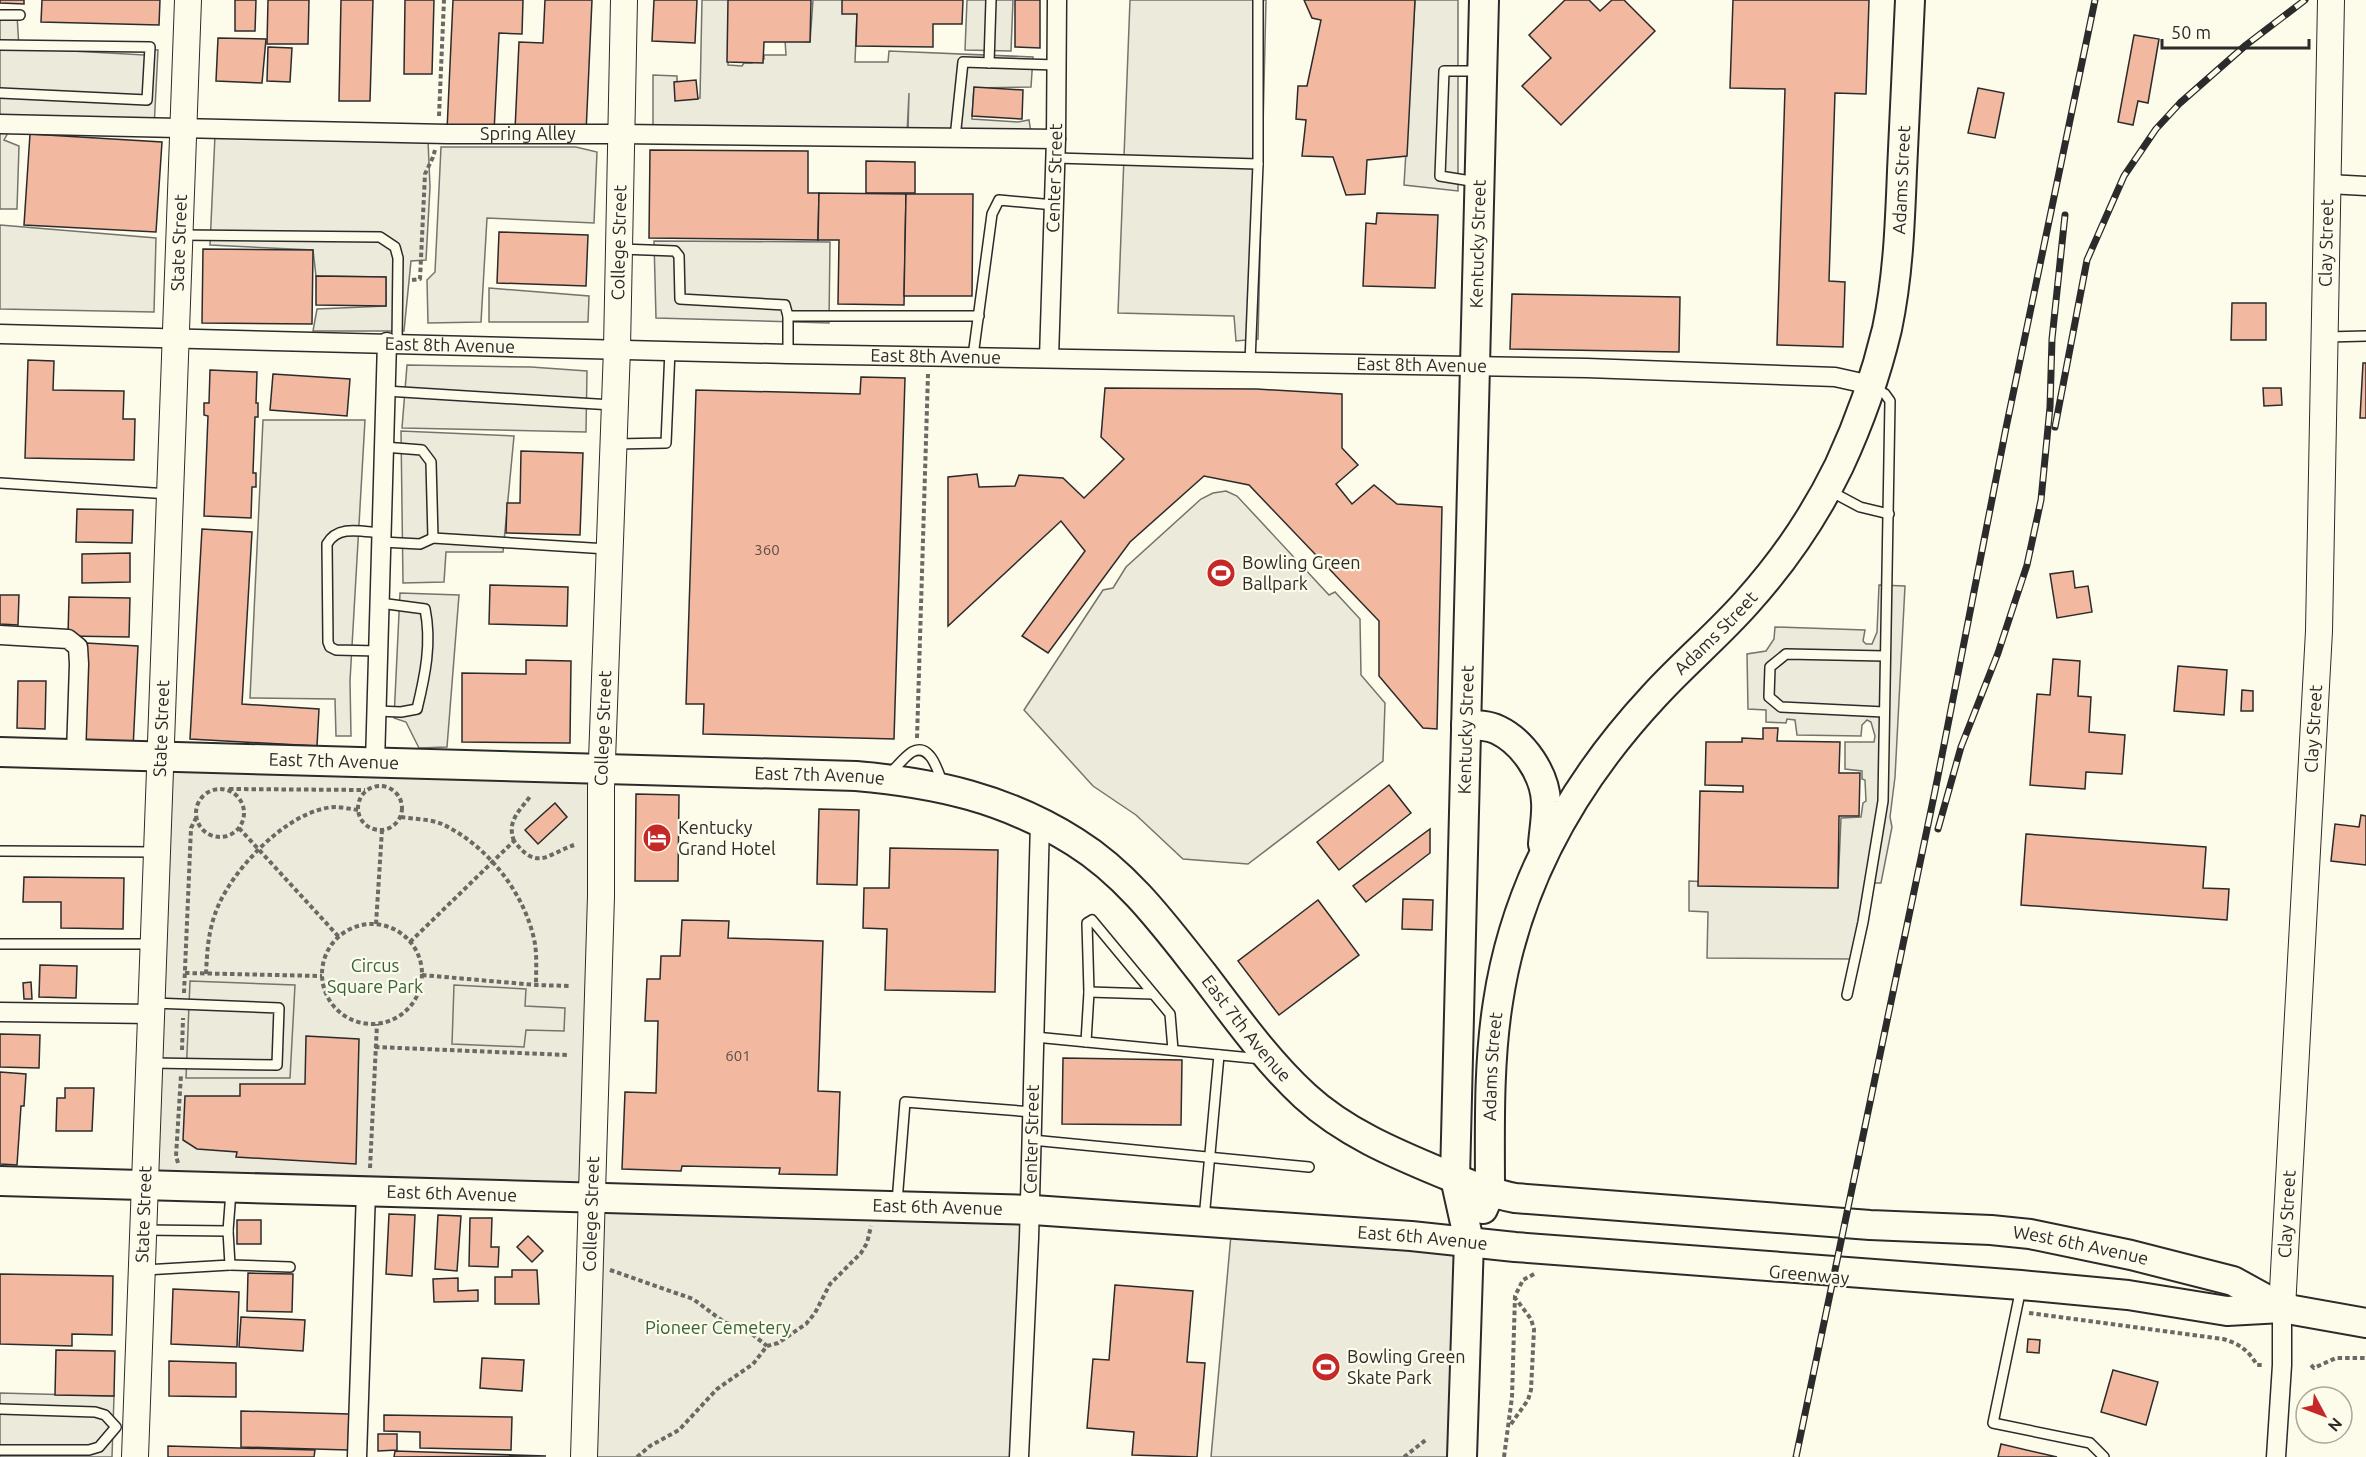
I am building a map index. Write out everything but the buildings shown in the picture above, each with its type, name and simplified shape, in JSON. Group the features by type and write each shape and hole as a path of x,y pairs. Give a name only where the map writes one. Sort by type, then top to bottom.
{"main road":[{"name":"Kentucky Street","path":"1462,1457 1469,1241 1455,1178 1484,0"},
{"name":"Adams Street","path":"1469,1241 1490,1193 1491,1080 1498,1002 1509,946 1524,898 1542,855 1571,801 1612,742 1656,693 1745,604 1775,570 1801,533 1840,463 1871,385 1887,328 1898,256 1910,0"},
{"path":"1466,725 1483,726 1506,735 1518,745 1535,766 1546,801 1542,855"},
{"name":"East 7th Avenue","path":"0,752 884,779 944,788 982,797 1040,822 1076,843 1131,888 1156,914 1271,1060 1306,1096 1340,1123 1380,1146 1490,1193"},
{"name":"East 6th Avenue","path":"0,1181 231,1187 368,1181 591,1196 1030,1210 1469,1241 1515,1247 1871,1274"},
{"name":"West 6th Avenue","path":"1490,1193 1515,1198 1870,1225 1991,1230 2030,1234 2132,1255 2233,1281 2282,1308"},
{"name":"West 6th Avenue","path":"1871,1274 2019,1298 2128,1295 2227,1311 2282,1308 2366,1323"}],"street":[{"name":"State Street","path":"135,1457 126,1428 144,1230 188,0"},
{"name":"College Street","path":"584,1457 601,896 602,769 617,348 624,0"},
{"name":"Center Street","path":"1049,358 1058,0"},
{"name":"Clay Street","path":"2276,1457 2319,631 2331,0"},
{"name":"Spring Alley","path":"0,124 438,134 955,138 1056,148"},
{"path":"2328,184 2366,186"},
{"name":"East 8th Avenue","path":"0,334 392,342 788,354 1475,366 1835,377 1871,385"},
{"path":"375,763 386,391 392,342"},
{"path":"0,635 68,639 78,647 76,754"},
{"name":"Center Street","path":"1019,1457 1030,1210 1040,822"},
{"path":"0,1012 152,1008"},
{"path":"357,1457 368,1181"}],"lane":[{"path":"989,63 992,0"},
{"path":"1250,362 1258,164 1258,0"},
{"path":"0,15 20,15"},
{"path":"0,45 150,47 147,100 0,93"},
{"path":"955,138 963,62 1057,65"},
{"path":"1479,183 1440,176 1444,71 1482,71"},
{"path":"1056,148 1258,164"},
{"path":"973,356 992,214 999,200 1054,205"},
{"path":"178,235 380,237 395,247 398,258 392,342"},
{"path":"618,249 675,251 679,256 680,299 785,305 788,316 788,354"},
{"path":"788,316 979,316"},
{"path":"2325,337 2366,336"},
{"path":"614,444 666,443 670,350"},
{"path":"1847,995 1863,922 1883,801 1890,401 1885,394 1871,385"},
{"path":"386,391 615,405"},
{"path":"384,447 422,450 431,462 433,538"},
{"path":"0,483 169,495"},
{"path":"1827,489 1860,507 1889,514"},
{"path":"378,651 336,650 330,647 328,642 327,544 331,537 339,531 420,544 433,538 610,550"},
{"path":"377,711 401,712 417,709 427,668 428,622 425,609 380,603"},
{"path":"1884,712 1781,707 1769,697 1770,667 1786,654 1885,656"},
{"path":"0,851 158,852"},
{"path":"1086,1042 1089,992 1087,923 1092,921 1170,1014 1173,1050"},
{"path":"0,944 154,944"},
{"path":"1089,992 1153,994"},
{"path":"150,1063 277,1065 279,1008 152,1008"},
{"path":"1035,1037 1271,1060"},
{"path":"1203,1222 1219,1055"},
{"path":"897,1206 905,1102 1033,1112"},
{"path":"1032,1140 1309,1167"},
{"path":"230,1265 228,1231 231,1187"},
{"path":"144,1230 228,1231"},
{"path":"142,1270 230,1265 290,1267"},
{"path":"2019,1298 1993,1423 2090,1443 2104,1457"},
{"path":"0,1409 94,1412 105,1415 126,1428 99,1447 89,1450 0,1450"}],"path":[{"path":"412,289 412,279 420,279 425,174 434,158 438,134 444,0"},
{"path":"917,738 928,373"},
{"path":"225,789 239,797 245,813 239,828 233,833 219,837 204,831 196,818 196,810 203,795 217,788 366,790 380,785 394,790 402,802 401,817 393,826 382,830 369,827 363,822 358,810 361,795 366,790"},
{"path":"531,795 513,818 511,833 514,841 530,857 542,859 574,845"},
{"path":"206,974 208,937 216,912 243,865 288,825 310,814 334,807 358,810"},
{"path":"401,817 440,823 468,840 493,862 513,889 526,916 535,944 536,986"},
{"path":"239,828 339,937"},
{"path":"376,924 382,830"},
{"path":"410,942 514,841"},
{"path":"376,924 388,927 410,942 417,952 422,975 420,989 413,1003 403,1013 391,1021 377,1024 361,1023 345,1017 333,1006 325,992 322,976 327,955 339,937 362,925 376,924"},
{"path":"184,973 322,976"},
{"path":"422,975 536,986 570,986"},
{"path":"368,1181 377,1024"},
{"path":"375,1047 568,1055"},
{"path":"637,1457 650,1446 679,1430 717,1389 753,1364 767,1346 778,1343 806,1324 815,1314 824,1292 861,1253 871,1232 871,1219"},
{"path":"609,1270 693,1299 715,1317 747,1330 767,1346"},
{"path":"1504,1457 1509,1425 1515,1299 1518,1287 1523,1280 1543,1270"},
{"path":"2019,1298 2223,1339 2239,1344 2250,1354 2257,1365 2262,1365"},
{"path":"1509,1425 1528,1400 1531,1390 1534,1329 1526,1310 1515,1299"},
{"path":"2311,1365 2314,1368 2336,1358 2366,1358"},
{"path":"1404,1457 1427,1439"}],"green space":[{"path":"1226,491 1237,496 1329,595 1335,592 1360,619 1361,675 1385,703 1383,761 1248,864 1183,859 1136,815 1093,786 1024,710 1103,590 1113,588 1126,567 1201,499 1213,493"},
{"name":"Circus Square Park","path":"162,757 602,769 591,1196 145,1184"},
{"name":"Pioneer Cemetery","path":"591,1196 1033,1210 1021,1457 582,1457"},
{"path":"1232,1224 1469,1241 1461,1457 1211,1457"}],"shaded area":[{"path":"702,0 729,0 728,65 742,66 744,63 752,63 753,59 764,59 764,55 786,55 785,40 810,42 813,0 843,0 857,13 855,62 888,62 889,51 1033,57 1031,87 974,88 972,119 1018,122 1029,120 1031,133 908,131 909,93 907,133 653,128 653,75 677,76 677,99 700,98"},
{"path":"967,0 1013,0 1011,51 965,50"},
{"path":"1130,0 1266,0 1258,339 1236,341 1234,316 1118,313"},
{"path":"1415,0 1458,0 1458,191 1404,185"},
{"path":"0,14 17,15 19,48 144,55 147,49 158,50 154,128 0,121"},
{"path":"0,131 9,131 4,140 19,146 17,209 0,209"},
{"path":"215,135 428,140 430,187 426,260 411,261 404,331 313,331 317,309 386,306 386,277 316,276 313,250 210,245"},
{"path":"441,147 576,147 597,152 594,223 487,218 481,322 428,323 427,280 435,272"},
{"path":"0,225 156,238 154,312 0,309"},
{"path":"654,241 830,242 829,323 656,318"},
{"path":"489,288 589,296 588,322 489,322"},
{"path":"407,365 531,367 587,371 586,432 402,428"},
{"path":"263,420 365,420 350,681 351,736 336,736 335,699 250,698"},
{"path":"401,431 514,436 503,552 446,552 444,582 403,583"},
{"path":"1879,585 1905,586 1895,777 1890,817 1892,827 1881,883 1870,883 1854,959 1707,958 1708,912 1689,911 1689,881 1838,887 1841,818 1861,817 1863,803 1866,801 1862,771 1845,769 1845,742 1874,742 1875,736 1871,722 1867,720 1862,725 1861,736 1797,735 1795,720 1787,719 1786,723 1766,722 1766,710 1748,709 1747,654 1766,651 1774,639 1775,627 1865,630 1863,641 1866,644 1872,644 1877,632"},
{"path":"400,593 459,595 447,747 419,748 406,722 394,718"},
{"path":"190,981 295,985 290,1078 186,1078"},
{"path":"454,985 526,989 525,1006 565,1008 564,1031 526,1030 524,1047 452,1044"},
{"path":"0,1393 114,1396 112,1457 0,1457"}],"railway":[{"path":"1796,1457 1935,791 2006,428 2095,0"},
{"path":"2055,427 2087,260 2124,176 2156,129 2180,103 2246,45 2305,0"},
{"path":"1938,829 1961,747 1998,653 2027,565 2041,500 2050,407 2052,339 2065,215"}],"place":[{"name":"Bowling Green Ballpark","path":"1221,573"},
{"name":"Kentucky Grand Hotel","path":"657,838"},
{"name":"Bowling Green Skate Park","path":"1326,1367"}]}
